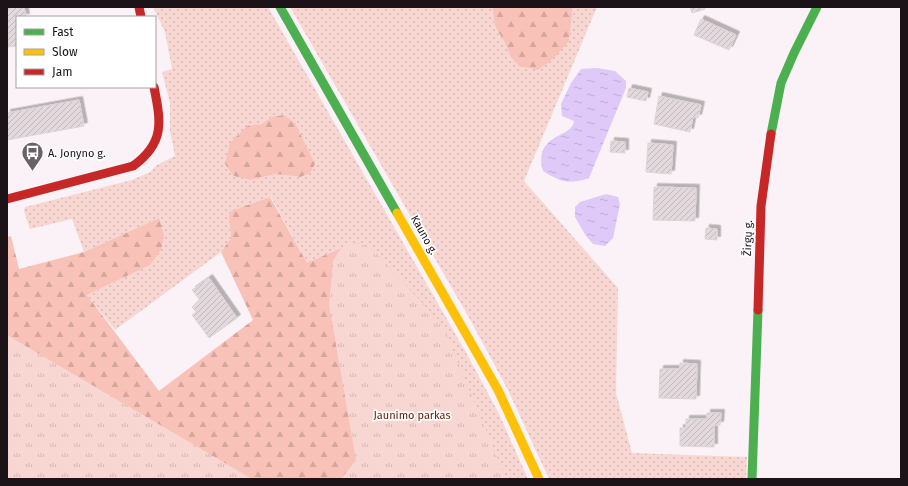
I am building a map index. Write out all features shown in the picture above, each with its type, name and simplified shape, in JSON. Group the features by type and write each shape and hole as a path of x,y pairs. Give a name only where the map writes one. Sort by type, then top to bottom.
{"street":[{"name":"Kauno g.","path":"280,7 498,390 539,479"},
{"name":"Žirgų g.","path":"752,479 762,198 773,122 781,84 794,53 817,7"},
{"path":"7,199 133,166 146,156 153,147 158,133 158,109 154,88"}],"green space":[{"path":"153,7 268,7 468,356 498,412 528,479 506,479 442,324 341,248 307,263 271,197 230,212 231,238 221,252 115,330 87,295 150,265 159,218 84,252 72,219 30,229 24,211 25,207 132,180 150,172 157,165 175,156 170,131 170,103 162,72 172,69 165,32","holes":["272,117 300,177 276,174 251,180 247,126 263,124"]},
{"path":"290,7 492,7 495,26 505,43 510,56 569,41 573,7 597,7 524,181 618,288 616,393 632,453 747,457 746,479 549,479 508,390 471,321"},
{"path":"492,7 573,7 569,41 554,58 538,70 519,66 510,56 505,43 495,26"},
{"path":"284,115 295,123 315,164 310,173 300,177 276,174 251,180 234,176 225,164 230,143 247,126 262,124 272,117"},
{"path":"270,197 307,263 341,248 357,243 372,249 442,324 506,479 7,479 7,237 11,236 19,269 84,252 159,218 164,235 161,250 150,265 87,295 159,391 253,320 221,252 231,238 229,212"},
{"name":"Jaunimo parkas","path":"357,243 372,249 442,324 506,479 341,479 356,460 329,305 333,261 341,248"},
{"path":"7,335 252,479 7,479"}],"water":[{"path":"597,68 615,71 626,81 626,88 589,178 570,182 560,180 543,171 541,159 543,150 554,138 567,131 572,126 574,121 562,116 561,104 571,83 581,69"},
{"path":"606,194 618,197 620,204 613,238 605,246 593,244 586,236 575,217 575,207 580,202"}],"building":[{"path":"7,7 24,7 26,16 16,16 16,46 8,47"},
{"path":"690,7 705,7 705,9 692,13"},
{"path":"701,19 736,35 729,50 694,35"},
{"path":"629,88 648,92 646,101 627,97"},
{"path":"659,96 701,105 698,118 693,117 690,132 654,124"},
{"path":"79,100 84,126 7,140 7,113"},
{"path":"611,141 625,142 625,153 610,152"},
{"path":"648,143 673,145 671,174 646,172"},
{"path":"654,187 696,188 695,221 653,220"},
{"path":"706,228 717,229 717,240 705,239"},
{"path":"209,278 237,318 209,338 192,315 196,312 192,307 200,300 192,290"},
{"path":"680,363 697,364 696,399 659,398 660,369 680,369"},
{"path":"707,413 721,413 720,425 714,425 714,447 680,446 680,428 686,428 686,419 707,419"}],"traffic: fast":[{"path":"280,7 397,213"},
{"path":"771,134 781,83 817,7"},
{"path":"752,479 758,310"}],"traffic: slow":[{"path":"397,213 498,390 539,479"}],"traffic: jam":[{"path":"139,7 141,16"},
{"path":"7,199 133,166 151,149 156,140 159,121 154,88"},
{"path":"758,310 761,206 771,134"}],"place":[{"name":"A. Jonyno g.","path":"32,172"}]}
